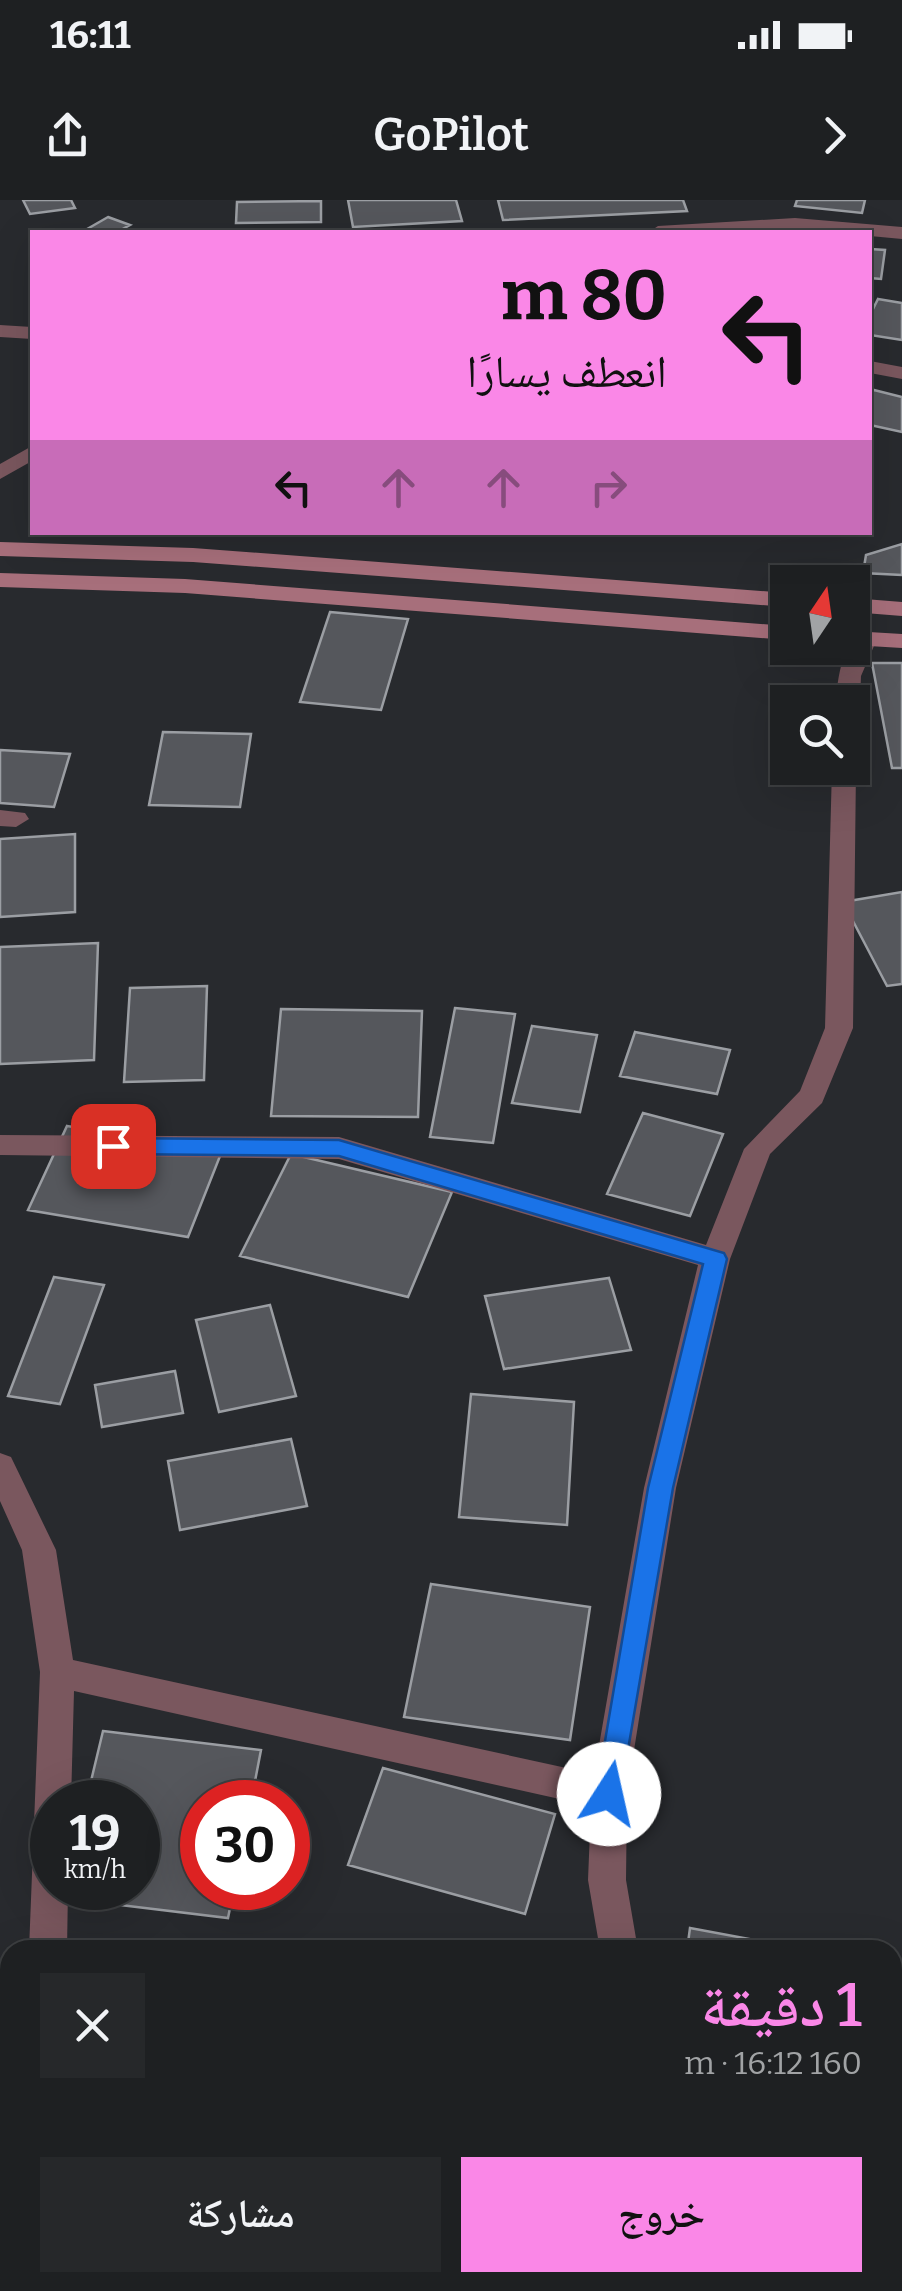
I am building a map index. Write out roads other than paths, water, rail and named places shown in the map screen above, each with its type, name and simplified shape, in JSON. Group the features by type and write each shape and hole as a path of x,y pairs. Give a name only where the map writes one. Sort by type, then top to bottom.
{"main road":[{"path":"0,549 193,555 770,599"},
{"path":"0,580 185,586 770,632"},
{"path":"870,606 902,609"},
{"path":"870,639 902,641"}],"street":[{"path":"692,230 794,224 866,230"},
{"path":"872,230 902,233"},
{"path":"0,330 30,332"},
{"path":"872,367 902,373"},
{"path":"0,473 30,453"},
{"path":"617,1940 607,1880 609,1794 660,1488 716,1259 758,1149 812,1096 839,1028 844,785"},
{"path":"0,1145 339,1148 716,1259"},
{"path":"0,1466 39,1550 57,1672 53,1780"},
{"path":"57,1672 609,1794"},
{"path":"48,1940 49,1910"}]}
